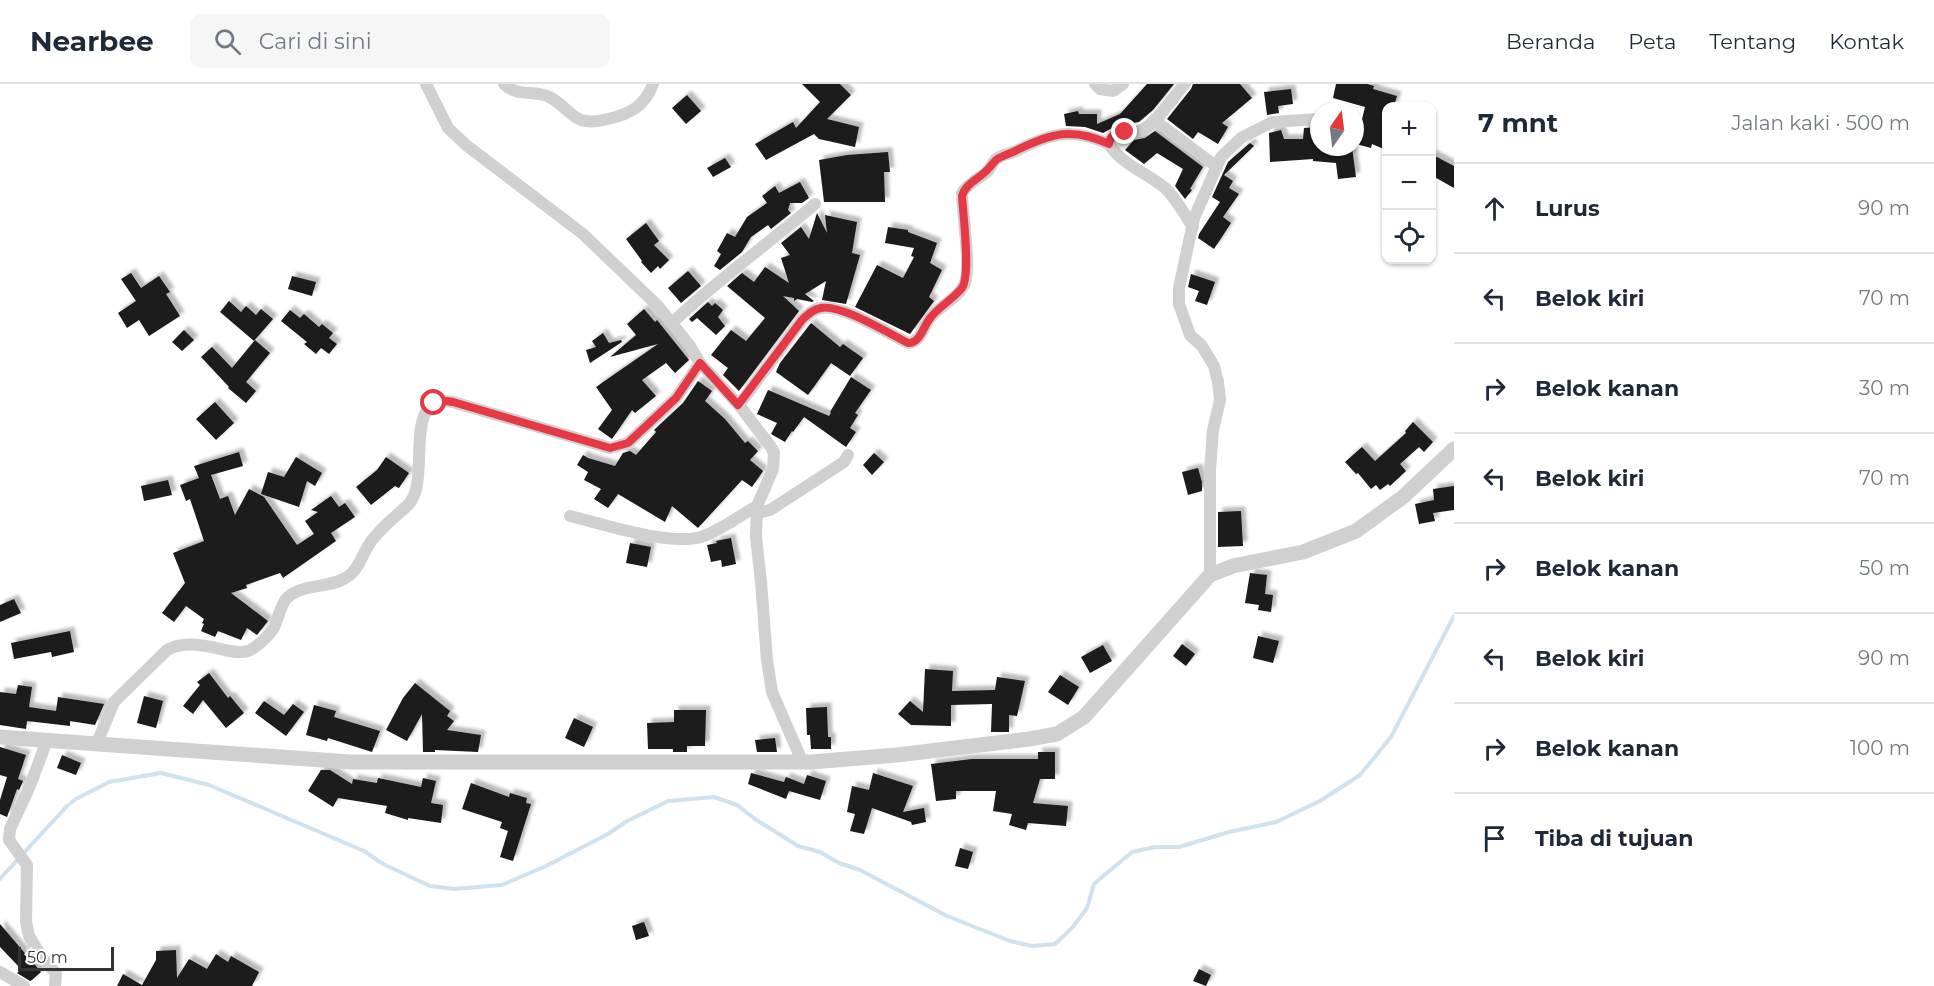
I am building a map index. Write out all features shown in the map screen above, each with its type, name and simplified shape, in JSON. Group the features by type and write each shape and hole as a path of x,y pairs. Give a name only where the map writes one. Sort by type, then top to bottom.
{"street":[{"path":"426,84 448,128 466,145 583,234 651,299 672,322 700,363 738,405 774,453 773,469 757,509 756,537 767,660 772,692 802,761"},
{"path":"504,84 514,92 547,95 575,117 588,122 601,121 629,113 643,102 653,84"},
{"path":"1095,84 1100,89 1113,92 1123,84"},
{"path":"1109,144 1114,134 1143,129 1154,120 1185,84"},
{"path":"1210,575 1210,469 1213,430 1220,400 1218,382 1214,366 1202,346 1190,335 1179,304 1179,288 1194,218 1221,158 1241,138 1260,126 1283,120 1310,119"},
{"path":"1154,120 1217,167"},
{"path":"738,405 802,320 819,308 842,310 908,343 917,340 930,318 964,286 967,273 962,193 1000,157 1009,155 1038,140 1058,134 1085,134 1109,144 1133,168 1165,189 1193,227"},
{"path":"672,322 703,293 735,270 815,204"},
{"path":"97,743 114,702 167,650 174,646 189,644 236,652 250,650 274,628 286,598 300,591 337,582 353,572 374,537 414,498 423,418 429,406 439,402 453,402 610,448 618,447 628,443 676,398 700,363"},
{"path":"0,737 350,762 802,761 897,755 1057,734 1084,717 1210,575 1233,566 1303,552 1356,531 1403,497 1454,449"},
{"path":"570,516 663,537 687,539 709,534 757,509 770,510 844,462 848,455"},
{"path":"47,740 30,786 10,829 9,840 26,863 26,922 29,936 43,959 56,973 55,986"},
{"path":"0,972 24,986"}],"building":[{"path":"802,84 840,84 851,95 827,119 859,127 855,147 819,139 814,134 766,160 755,144 793,122 796,128 820,102"},
{"path":"1147,84 1174,84 1153,110 1139,122 1116,126 1103,133 1085,127 1066,126 1064,114 1078,111 1079,114 1097,114 1097,124 1120,114"},
{"path":"1193,84 1240,84 1252,98 1222,123 1228,127 1218,144 1198,132 1193,139 1167,119"},
{"path":"1336,84 1367,84 1374,86 1373,89 1397,96 1395,102 1382,102 1382,148 1372,144 1371,148 1364,146 1364,102 1347,102 1333,98"},
{"path":"1291,89 1293,104 1278,106 1279,113 1267,115 1264,92"},
{"path":"687,95 701,111 686,124 672,108"},
{"path":"1304,128 1310,128 1310,156 1353,156 1356,177 1338,179 1336,163 1313,161 1313,159 1270,162 1269,133 1281,130 1284,139 1303,139"},
{"path":"1155,131 1203,167 1185,199 1175,186 1183,169 1157,153 1144,164 1125,150 1134,140 1145,138"},
{"path":"1250,143 1254,146 1224,175 1233,181 1229,188 1239,194 1223,217 1231,223 1214,249 1198,238 1199,234 1220,202 1212,197 1228,162"},
{"path":"888,152 890,172 884,172 885,202 824,202 819,160"},
{"path":"1436,157 1454,166 1454,188 1436,178"},
{"path":"725,158 731,167 713,177 707,168"},
{"path":"800,182 809,198 802,203 790,203 788,210 791,213 771,229 768,225 751,237 742,252 720,270 714,266 721,254 717,251 727,233 735,237 747,217 767,203 762,196 775,186 779,193"},
{"path":"817,213 827,233 825,215 857,222 852,253 860,255 846,304 822,300 826,281 805,294 814,301 812,302 797,299 794,301 794,298 783,296 799,311 739,391 723,375 728,368 711,355 731,330 746,341 765,318 727,286 742,273 754,282 765,267 789,283 781,258 790,255 781,243 801,227 809,239"},
{"path":"646,223 659,241 654,245 669,260 660,269 658,266 651,273 626,239"},
{"path":"888,227 908,230 908,232 937,243 930,263 942,270 929,297 934,301 910,334 855,307 877,265 903,278 914,257 911,256 914,248 885,243"},
{"path":"688,271 701,286 681,303 668,288"},
{"path":"131,273 141,288 159,276 170,292 166,294 180,316 149,336 139,320 127,328 118,313 136,301 121,279"},
{"path":"1191,274 1215,282 1207,305 1195,301 1199,291 1188,287"},
{"path":"292,276 316,282 312,296 288,289"},
{"path":"229,301 241,312 246,306 256,315 261,309 273,319 254,341 220,312"},
{"path":"708,302 712,306 715,303 723,310 718,317 725,326 716,335 697,318 692,322 689,319"},
{"path":"644,309 655,322 657,320 689,360 675,373 666,363 642,380 656,396 635,413 632,410 612,439 598,429 612,410 596,387 658,344 610,357 636,335 627,324"},
{"path":"290,310 300,318 304,314 319,327 322,324 333,333 329,338 337,344 329,354 321,348 316,354 304,344 307,342 281,321"},
{"path":"811,323 840,347 843,344 863,358 850,376 831,363 808,395 776,372 780,363"},
{"path":"184,330 194,340 182,351 172,342"},
{"path":"603,333 609,343 621,340 622,342 590,363 586,350 596,347 592,341"},
{"path":"255,340 270,353 246,382 256,391 246,403 228,388 201,357 212,347 232,368"},
{"path":"851,377 871,390 855,413 858,415 850,428 856,432 846,447 804,417 785,442 771,434 777,423 757,414 768,390 829,416"},
{"path":"698,381 712,391 705,401 725,419 745,443 748,441 758,451 750,460 763,471 752,487 742,480 698,528 672,506 665,522 618,494 608,508 594,499 601,489 584,480 588,472 577,465 583,455 615,466 623,453 630,451 636,455 656,432 654,430 683,403"},
{"path":"215,402 234,423 216,440 196,419"},
{"path":"1413,422 1433,442 1424,452 1419,447 1400,464 1406,471 1390,486 1388,484 1380,490 1376,485 1371,489 1345,462 1362,447 1375,461 1406,433 1405,431"},
{"path":"239,452 243,466 211,475 220,499 228,496 235,515 249,489 264,497 297,545 314,534 305,521 318,512 311,510 331,496 339,507 345,503 355,517 331,533 336,541 283,578 280,573 231,593 268,621 257,635 247,628 241,640 218,631 215,637 201,631 204,619 186,606 174,622 162,613 185,583 173,553 204,541 190,499 186,501 180,485 199,478 194,466"},
{"path":"874,453 884,462 872,475 863,465"},
{"path":"296,457 322,473 315,486 307,481 299,507 261,494 268,472 284,477"},
{"path":"386,457 409,473 399,488 395,486 371,505 356,487 377,470"},
{"path":"1198,468 1202,491 1188,495 1182,472"},
{"path":"168,480 172,495 144,501 141,486"},
{"path":"1454,486 1454,510 1433,513 1435,521 1419,524 1415,504 1434,500 1433,489"},
{"path":"1241,511 1243,546 1218,547 1218,512"},
{"path":"731,538 736,564 722,567 721,560 711,562 707,545"},
{"path":"630,543 651,547 647,567 626,563"},
{"path":"1250,573 1267,575 1265,594 1273,595 1271,612 1258,610 1259,605 1245,603"},
{"path":"14,599 21,613 0,622 0,605"},
{"path":"70,631 74,652 52,657 51,652 14,659 11,643"},
{"path":"1258,636 1279,641 1273,663 1253,658"},
{"path":"1182,644 1195,654 1186,666 1173,656"},
{"path":"1103,645 1112,661 1090,673 1081,657"},
{"path":"925,669 953,671 952,691 995,690 997,677 1025,681 1017,716 1009,715 1009,732 991,732 992,704 951,705 951,726 911,725 898,714 910,701 923,712"},
{"path":"209,673 228,698 230,696 244,713 226,728 203,700 193,714 183,706 200,685 197,682"},
{"path":"1060,675 1079,687 1068,705 1048,692"},
{"path":"415,683 450,711 447,716 454,721 447,730 481,735 478,752 435,750 435,752 423,752 422,714 407,741 386,730 403,698"},
{"path":"18,685 32,687 29,707 56,711 58,697 104,704 95,725 70,721 70,726 27,721 26,729 0,725 0,692 16,694"},
{"path":"144,696 163,701 156,728 137,723"},
{"path":"264,701 284,715 293,704 304,712 286,736 255,713"},
{"path":"314,705 336,711 334,717 380,731 372,752 328,738 327,741 306,735"},
{"path":"827,707 828,737 831,737 831,749 811,749 810,735 807,735 806,708"},
{"path":"674,710 706,710 705,746 687,746 687,752 673,752 673,749 648,749 647,723 674,722"},
{"path":"574,718 593,727 584,747 565,738"},
{"path":"775,738 777,752 757,752 755,740"},
{"path":"0,747 26,755 18,779 23,781 19,790 17,789 7,817 0,814 0,800 7,777 0,775"},
{"path":"1038,752 1055,752 1055,779 1040,779 1033,803 1068,806 1066,826 1028,823 1026,830 1009,825 1012,814 993,811 996,791 956,791 956,799 936,801 931,764 972,759 1038,759"},
{"path":"62,755 81,763 76,775 57,768"},
{"path":"321,770 330,770 352,784 353,779 377,783 378,778 421,787 423,778 436,781 431,803 443,805 441,823 408,818 408,820 385,813 387,806 338,798 333,807 308,791"},
{"path":"751,773 784,782 786,777 804,784 807,775 826,781 820,800 789,791 786,799 748,784"},
{"path":"873,773 913,786 903,812 924,808 926,822 912,825 911,822 872,808 864,834 850,831 855,814 847,812 852,786 869,790"},
{"path":"471,783 509,797 510,793 527,798 526,803 531,804 513,861 500,857 508,831 500,828 502,822 462,809"},
{"path":"960,848 973,852 968,869 955,866"},
{"path":"644,922 649,936 636,940 632,926"},
{"path":"0,924 41,972 32,980 17,973 21,969 0,947"},
{"path":"176,950 177,978 189,959 207,969 216,954 228,962 231,956 259,972 252,986 117,986 123,974 142,985 156,960 156,951"},
{"path":"1199,969 1211,975 1206,986 1193,981"}],"waterway":[{"path":"0,879 76,799 109,782 161,773 209,785 364,851 383,864 430,886 454,889 502,885 546,866 668,801 714,797 737,805 798,846 820,852 839,863 860,870 947,916 1010,941 1032,946 1055,944 1072,928 1087,908 1094,884 1132,852 1155,847 1179,847 1229,832 1276,822 1320,801 1360,775 1391,737 1454,616"}],"route":[{"path":"434,403 453,402 610,448 618,447 628,443 676,398 700,363 738,405 802,320 819,308 842,310 908,343 913,343 930,318 964,286 967,273 962,193 966,187 988,170 995,160 1038,140 1058,134 1075,133 1093,136 1109,144 1114,134 1125,132"}]}
